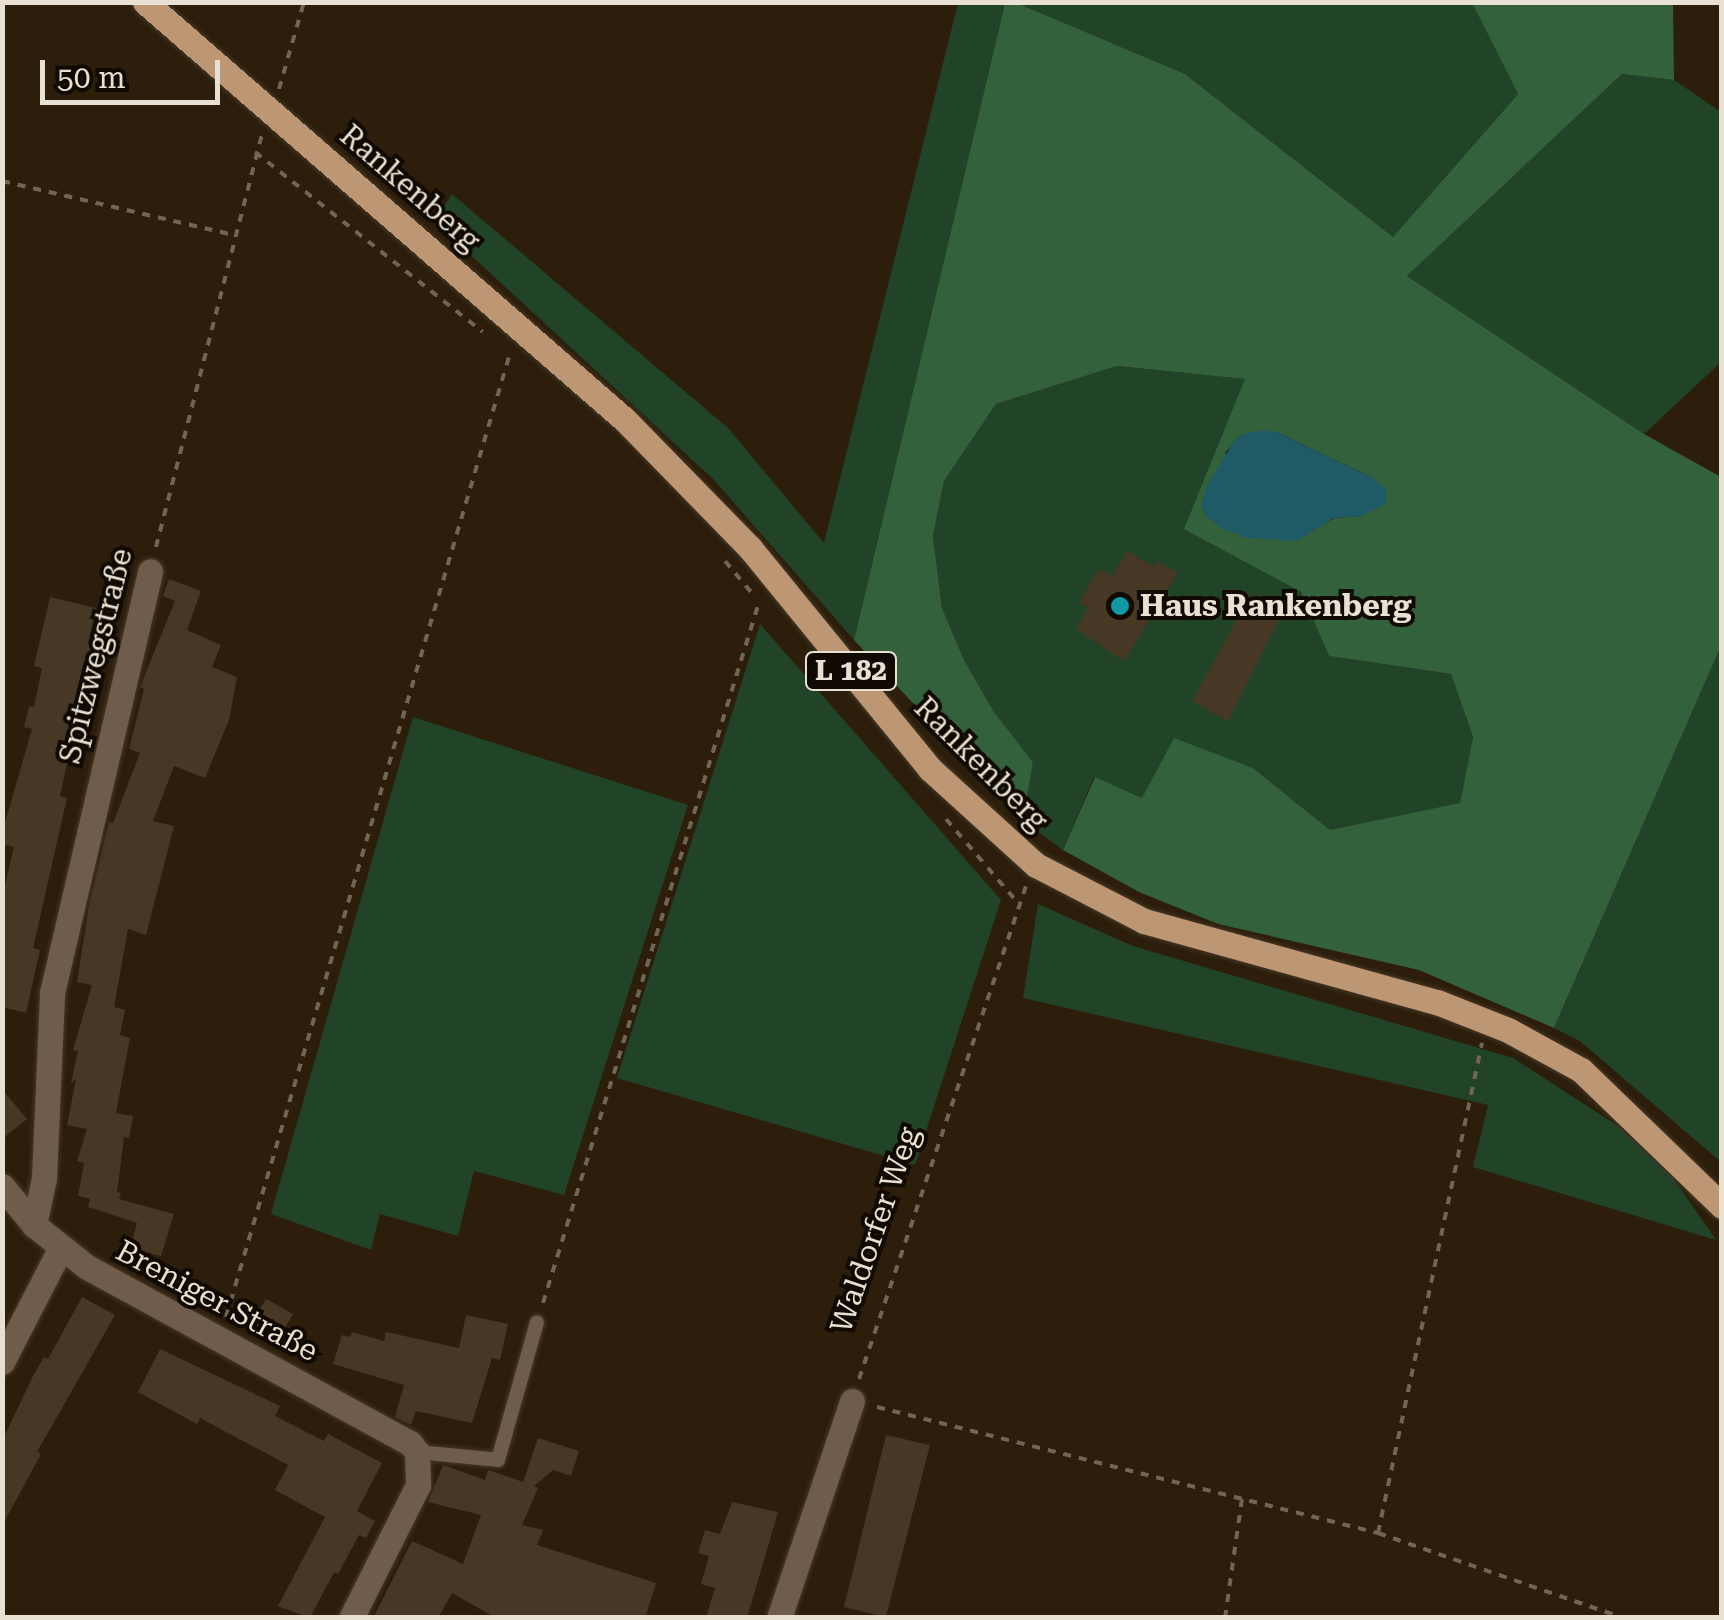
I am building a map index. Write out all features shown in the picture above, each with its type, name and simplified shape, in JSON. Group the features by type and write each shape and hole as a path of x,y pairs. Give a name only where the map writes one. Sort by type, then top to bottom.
{"main road":[{"name":"Rankenberg","path":"146,2 625,420 750,548 930,769 1036,865 1144,921 1437,1002 1487,1022 1581,1070 1722,1206"}],"street":[{"name":"Spitzwegstraße","path":"34,1225 44,1178 52,993 150,571"},
{"name":"Breniger Straße","path":"2,1186 60,1249 410,1444 417,1452"},
{"path":"2,1362 60,1249"},
{"path":"779,1618 852,1401"},
{"path":"351,1618 418,1485 417,1452"}],"lane":[{"path":"417,1452 498,1460 538,1322"}],"path":[{"name":"Spitzwegstraße","path":"150,571 255,152 272,111 304,2"},
{"path":"255,152 495,341"},
{"path":"2,181 234,234"},
{"path":"220,1338 510,353 524,365"},
{"path":"724,559 772,617"},
{"path":"538,1322 759,602"},
{"path":"940,812 1018,903"},
{"name":"Waldorfer Weg","path":"852,1401 1018,903 1036,865"},
{"path":"1378,1533 1487,1022"},
{"path":"852,1401 1378,1533 1623,1618"},
{"path":"1224,1618 1242,1496"}],"green space":[{"path":"958,3 1005,3 854,640 714,480 434,221 452,194 728,428 824,543"},
{"path":"1005,3 1017,3 1185,74 1393,237 1518,94 1472,3 1673,3 1674,80 1622,74 1407,276 1644,434 1721,477 1721,646 1554,1028 1419,970 1218,924 1139,892 1063,850 1095,777 1142,798 1174,738 1253,768 1330,830 1460,803 1473,737 1451,674 1329,656 1301,592 1184,529 1245,379 1117,366 996,404 944,481 933,536 942,608 964,660 994,712 1033,762 1023,821 854,640","holes":["1274,431 1373,478 1361,516 1335,518 1318,527 1225,453 1241,435"]},
{"path":"1017,3 1472,3 1518,94 1393,237 1185,74"},
{"path":"1622,74 1674,80 1721,112 1721,362 1644,434 1407,276"},
{"path":"1117,366 1246,379 1185,529 1301,592 1329,656 1451,674 1473,737 1460,804 1330,830 1253,768 1142,798 1094,777 1063,850 1023,821 1033,762 994,712 964,660 942,608 933,536 944,481 996,404"},
{"path":"760,624 1001,900 915,1165 617,1078"},
{"path":"1721,646 1721,1162 1580,1041 1554,1028"},
{"path":"413,717 688,805 564,1195 474,1171 458,1236 380,1214 371,1250 271,1214"},
{"path":"1038,904 1133,946 1513,1058 1618,1126 1674,1179 1716,1240 1473,1167 1488,1105 1023,998"}],"water":[{"path":"1274,431 1373,478 1387,491 1386,503 1361,516 1334,518 1297,541 1247,538 1221,528 1206,516 1201,505 1207,487 1232,444 1241,435"}],"building":[{"name":"Haus Rankenberg","path":"1127,551 1154,567 1157,561 1178,573 1124,661 1076,629 1088,608 1079,603 1099,569 1112,576"},
{"path":"169,579 201,591 187,630 221,645 212,667 237,677 229,720 205,778 174,766 153,821 174,826 146,935 128,929 114,1007 125,1010 120,1035 130,1038 116,1113 133,1116 129,1138 124,1137 117,1192 121,1193 119,1199 174,1214 161,1256 130,1248 137,1223 88,1207 90,1199 78,1196 84,1163 77,1161 87,1129 67,1125 76,1079 71,1083 78,1051 73,1050 92,985 77,982 89,905 109,822 113,823 140,753 129,749 144,689 140,687 175,601 163,596"},
{"path":"1251,594 1283,612 1228,721 1192,701"},
{"path":"50,597 96,608 88,643 93,644 60,796 67,798 33,948 40,950 26,1013 2,1007 2,898 14,847 2,844 2,833 32,729 24,727 29,706 34,707 42,668 34,666"},
{"path":"2,1089 27,1119 2,1139"},
{"path":"82,1297 115,1315 37,1452 41,1454 2,1526 2,1441 33,1376 44,1357 48,1359"},
{"path":"266,1299 293,1314 278,1339 251,1323"},
{"path":"466,1315 508,1324 500,1360 492,1358 472,1423 416,1411 411,1425 395,1417 404,1385 333,1364 342,1335 350,1337 352,1332 384,1341 386,1332 459,1348"},
{"path":"160,1349 280,1406 275,1416 324,1441 328,1434 382,1463 357,1511 375,1521 366,1538 359,1535 338,1574 334,1572 310,1618 278,1606 325,1517 275,1490 288,1465 200,1418 197,1424 138,1392"},
{"path":"886,1435 930,1445 886,1617 844,1607"},
{"path":"538,1438 579,1451 571,1476 553,1470 534,1486 538,1488 522,1525 543,1530 537,1545 656,1583 645,1618 496,1618 452,1593 438,1618 373,1618 412,1541 463,1564 481,1515 428,1502 443,1465 485,1480 488,1470 523,1482"},
{"path":"732,1502 778,1512 747,1618 706,1618 715,1588 701,1584 709,1556 698,1553 705,1530 720,1534"}],"place":[{"name":"Haus Rankenberg","path":"1120,606"}]}
